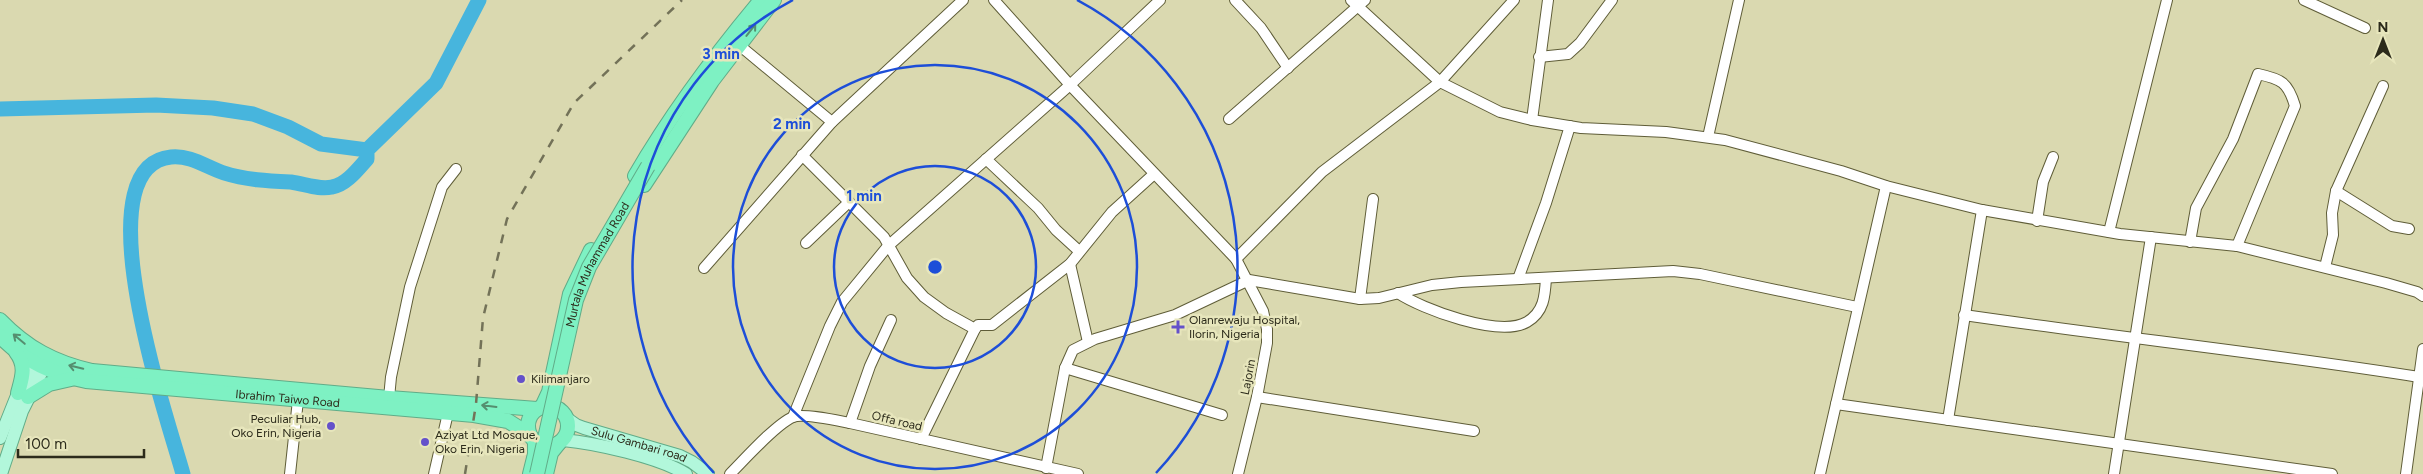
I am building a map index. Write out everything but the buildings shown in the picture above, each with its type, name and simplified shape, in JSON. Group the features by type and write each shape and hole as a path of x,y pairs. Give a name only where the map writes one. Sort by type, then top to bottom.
{"highway":[{"name":"Murtala Muhammad Road","path":"539,408 549,392 570,294 575,280 652,147 707,78 761,0"},
{"name":"Murtala Muhammad Road","path":"563,414 558,402 559,392 583,288 707,78 739,45 774,0"},
{"path":"650,168 707,78"},
{"name":"Murtala Muhammad Road","path":"537,474 576,300 593,261 650,168"},
{"name":"Murtala Muhammad Road","path":"544,474 581,302 587,284 650,168"},
{"path":"1,326 22,361 23,395 49,384 78,379"},
{"path":"1,326 26,345 41,360"},
{"path":"13,348 41,360"},
{"name":"Ibrahim Taiwo Road","path":"41,360 78,379 168,382 539,408"},
{"name":"Ibrahim Taiwo Road","path":"41,360 114,379"},
{"name":"Ibrahim Taiwo Road","path":"168,382 298,400 486,416 508,421 531,437"},
{"path":"530,474 535,454 531,437 528,421 539,408 551,406 563,414 567,432 561,442 545,446 531,437"},
{"name":"Murtala Muhammad Road","path":"544,474 551,453 561,442"}],"main road":[{"path":"0,438 41,360"},
{"path":"0,474 23,395"},
{"name":"Sulu Gambari road","path":"563,414 576,425 584,428 680,456 708,474"},
{"path":"561,442 607,447 668,466 686,474"}],"street":[{"path":"704,268 832,122 963,0"},
{"name":"Lajorin","path":"994,0 1070,85 1236,259 1248,280 1263,311 1267,330 1267,343 1257,397 1238,474"},
{"path":"730,474 764,439 794,417 830,326 842,302 888,246 1070,85 1160,0"},
{"path":"1235,0 1261,28 1288,68"},
{"path":"1236,259 1322,172 1408,109 1440,82 1514,0"},
{"path":"1532,120 1548,0"},
{"path":"1539,57 1568,54 1580,43 1612,0"},
{"path":"1708,137 1739,0"},
{"path":"2109,232 2167,0"},
{"path":"2304,0 2364,28"},
{"path":"1229,119 1288,68 1358,3 1440,82 1500,112 1532,120 1570,126 1666,132 1708,137 1841,171 1886,186 1982,210 2109,232 2237,246 2325,266 2417,292 2423,296"},
{"path":"739,45 832,122"},
{"path":"2190,242 2196,208 2233,139 2258,74 2283,82 2291,93 2295,106 2237,246"},
{"path":"2325,266 2333,235 2332,213 2336,191 2383,86"},
{"path":"1518,280 1546,203 1570,126"},
{"path":"802,155 884,237 907,278 924,297 946,314 975,329"},
{"path":"2037,221 2043,182 2053,157"},
{"path":"986,159 1079,251"},
{"path":"389,398 391,377 410,287 442,187 456,169"},
{"path":"921,439 978,325 992,325 1070,264 1118,205 1154,174"},
{"path":"1820,474 1886,186"},
{"path":"2336,191 2392,226 2402,230 2409,229"},
{"path":"1360,299 1373,199"},
{"path":"806,243 849,202"},
{"path":"1948,420 1982,210"},
{"path":"2114,474 2151,237"},
{"path":"1070,264 1088,342"},
{"path":"1046,468 1065,368 1073,350 1088,342 1175,315 1248,280 1360,299 1452,283 1673,271 1700,274 1857,307"},
{"path":"1398,293 1413,303 1436,312 1480,324 1513,325 1525,323 1541,308 1545,299 1546,278"},
{"path":"1964,315 2136,340 2303,359 2419,377"},
{"path":"850,423 870,366 891,320"},
{"path":"2406,474 2423,349"},
{"path":"1065,368 1222,415"},
{"path":"1257,397 1474,431"},
{"path":"290,474 298,400"},
{"path":"1836,404 2332,474"},
{"path":"434,474 448,412"},
{"name":"Offa road","path":"794,417 822,418 850,423 1078,474"}],"waterway":[{"path":"183,474 149,354 138,300 131,248 133,203 145,171 171,157 178,157 192,160 224,173 249,179 291,182 322,188 337,186 351,176 367,159 367,150 436,83 479,0"},
{"path":"0,109 156,105 213,108 253,114 288,127 321,144 367,150"}],"railway":[{"path":"465,474 476,404 483,318 507,219 574,103 682,0"}],"place":[{"name":"Olanrewaju Hospital, Ilorin, Nigeria","path":"1178,327"},
{"name":"Kilimanjaro","path":"521,379"},
{"name":"Peculiar Hub, Oko Erin, Nigeria","path":"331,426"},
{"name":"Aziyat Ltd Mosque, Oko Erin, Nigeria","path":"425,442"}]}
